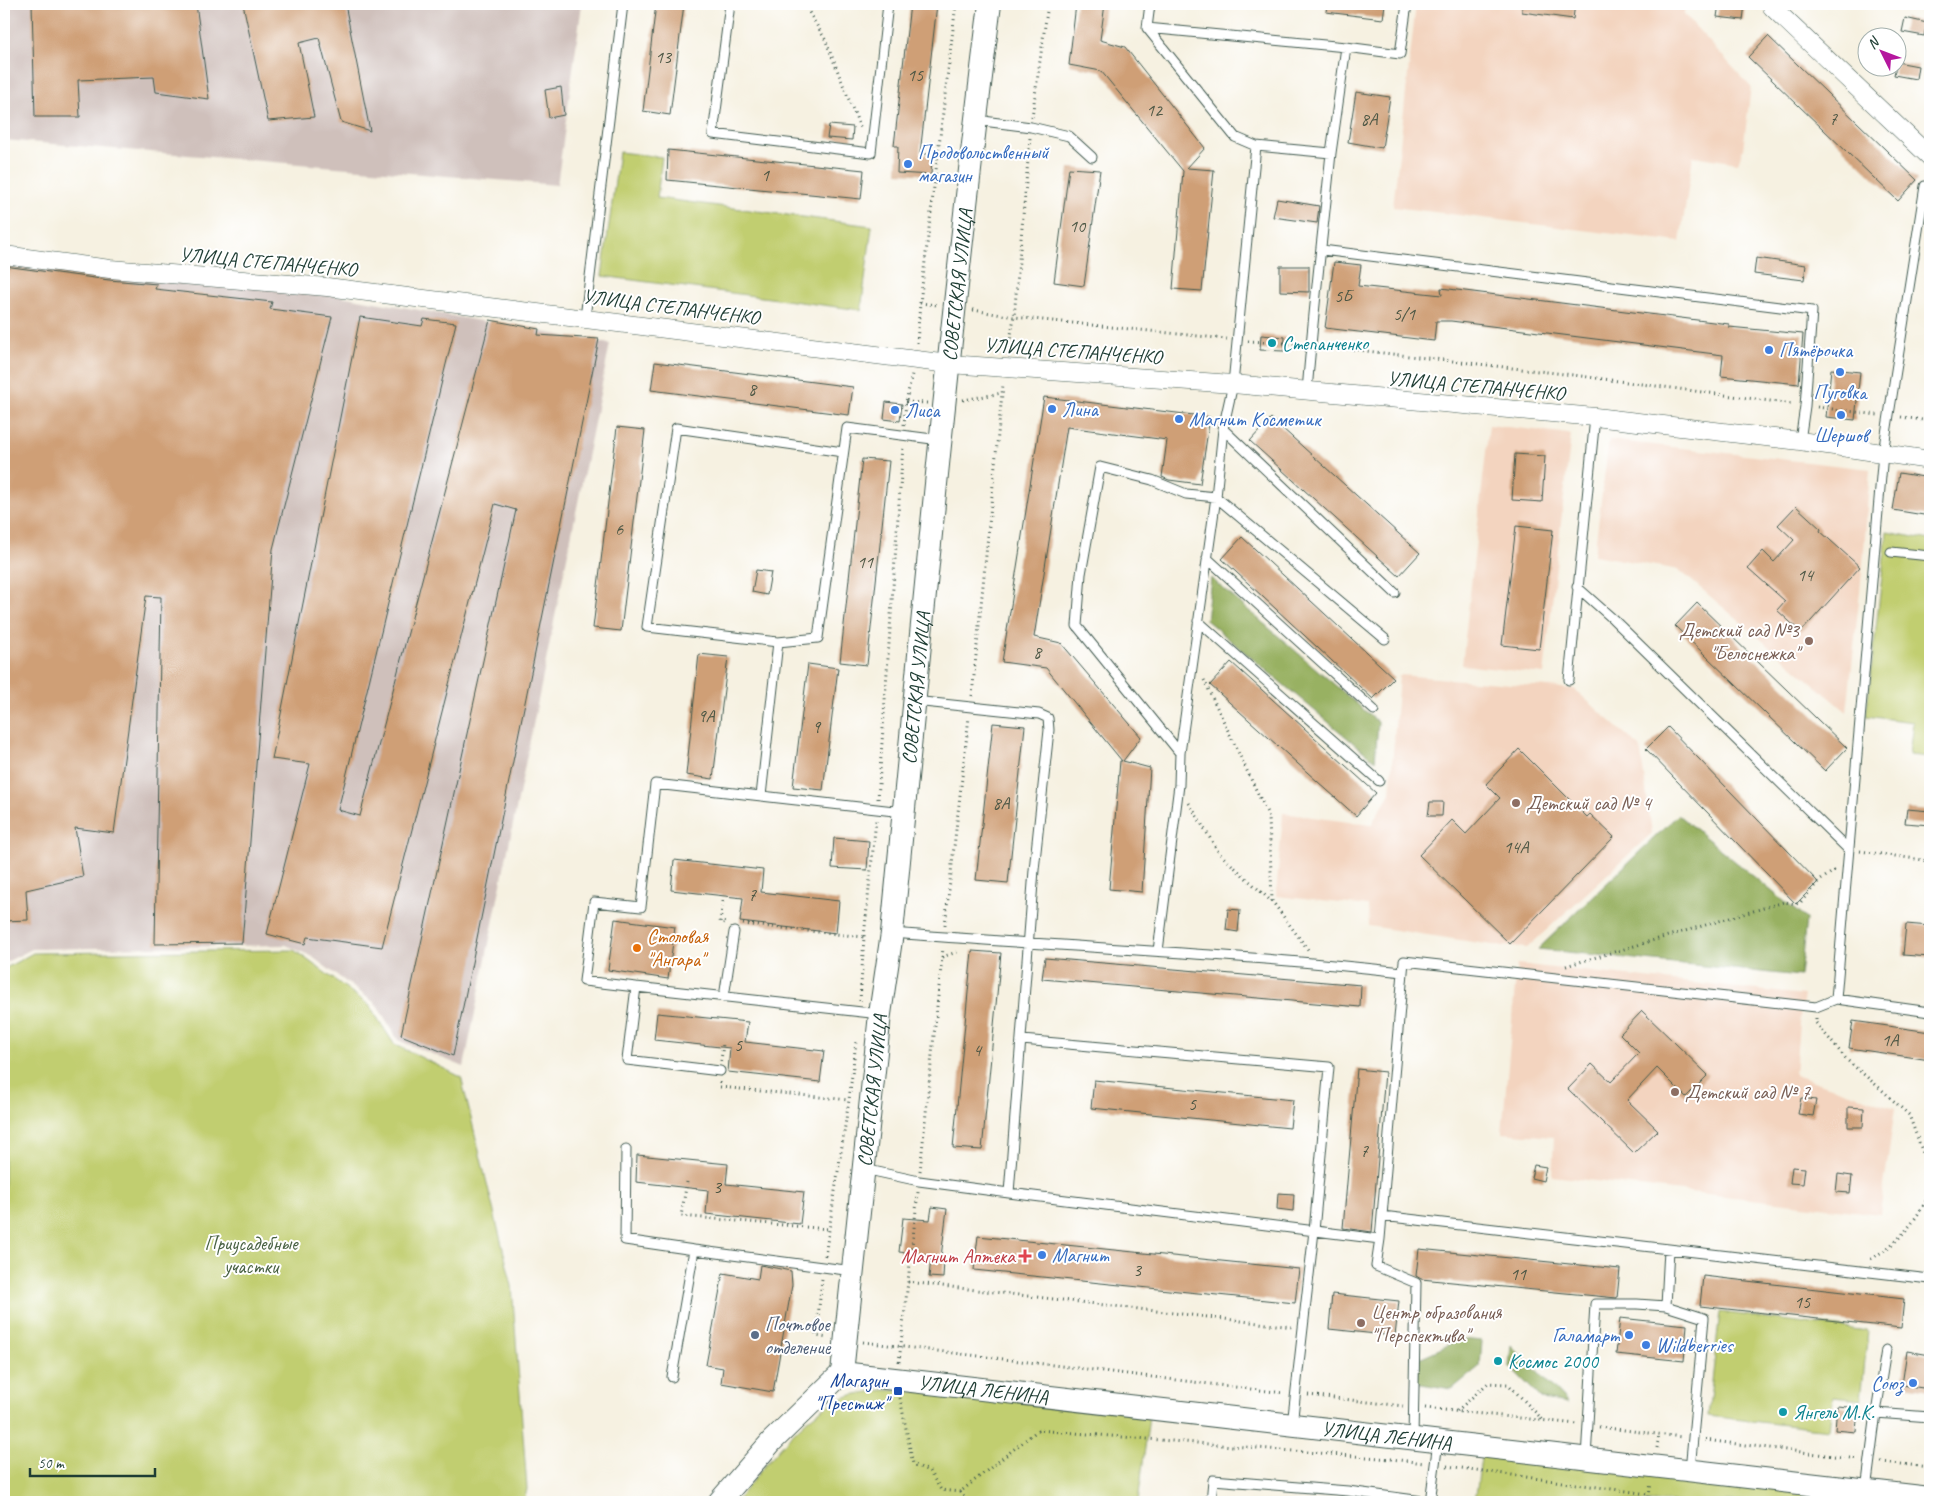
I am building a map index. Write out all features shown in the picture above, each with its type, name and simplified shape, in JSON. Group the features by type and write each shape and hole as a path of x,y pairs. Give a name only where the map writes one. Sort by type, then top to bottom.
{"street":[{"name":"СОВЕТСКАЯ УЛИЦА","path":"842,1373 864,1169 870,1013 892,933 940,440 975,120 990,4"},
{"path":"1773,4 1772,7 1930,157"},
{"name":"УЛИЦА СТЕПАНЧЕНКО","path":"4,255 110,269 326,288 585,318 949,364 1233,384 1595,417 1800,441 1930,460"},
{"path":"719,1502 772,1441 842,1373"},
{"name":"УЛИЦА ЛЕНИНА","path":"842,1373 1930,1498"}],"lane":[{"path":"585,318 623,4"},
{"path":"730,4 713,134 871,154 888,4"},
{"path":"1150,4 1147,28 1235,137 1256,146 1331,153"},
{"path":"1147,28 1400,54 1407,4"},
{"path":"1307,392 1310,344 1322,250 1331,153 1346,47"},
{"path":"975,120 1031,127 1069,136 1092,157"},
{"path":"1158,951 1179,786 1180,753 1216,497 1223,429 1233,384 1256,146"},
{"path":"1836,998 1883,453 1925,186 1930,186"},
{"path":"1322,250 1812,311 1805,406 1800,441"},
{"path":"1569,680 1595,417"},
{"path":"843,452 676,428 647,627 778,642 818,638 847,428 940,440"},
{"path":"1223,429 1396,594"},
{"path":"1180,753 1077,626 1081,574 1100,467 1152,480 1186,494 1216,497 1386,639"},
{"path":"1891,552 1930,556"},
{"path":"1207,558 1374,710"},
{"path":"1578,587 1849,850"},
{"path":"1198,621 1379,781"},
{"path":"761,796 778,642"},
{"path":"914,701 1039,714 1048,718 1049,730 1028,944 1009,1193"},
{"path":"870,1013 584,981 594,902 641,907 655,784 904,812"},
{"path":"724,997 734,926"},
{"path":"892,933 1028,944 1158,951 1403,972"},
{"path":"1413,1439 1416,1283 1376,1266 1380,1239 1404,961 1816,1006 1836,998 1930,1012"},
{"path":"636,987 627,1060 720,1071"},
{"path":"1022,1040 1329,1067 1314,1231 1292,1425"},
{"path":"626,1149 625,1240 853,1271"},
{"path":"864,1169 919,1181 1380,1239"},
{"path":"1382,1216 1930,1279"},
{"path":"1666,1306 1669,1249"},
{"path":"672,1378 694,1250"},
{"path":"1586,1458 1595,1304 1666,1306 1704,1318 1690,1470"},
{"path":"1866,1490 1886,1350"},
{"path":"1876,1413 1930,1417"},
{"path":"1211,1502 1213,1480 1348,1491 1430,1502 1433,1465 1438,1442"}],"path":[{"path":"804,4 825,39 871,154"},
{"path":"870,1013 864,937 877,808 903,435 906,402 915,359 956,4"},
{"path":"1048,4 1031,127 1014,317 1006,368 896,1380 913,1464 929,1472 941,1490 960,1492 1038,1430 1391,1459 1648,1494"},
{"path":"1014,317 1238,340 1310,344 1573,375 1930,421"},
{"path":"1194,659 1269,817 1272,901"},
{"path":"1179,786 1219,852 1272,901 1318,964"},
{"path":"1849,850 1930,861"},
{"path":"1565,966 1784,902 1800,903 1818,882 1847,861"},
{"path":"723,901 720,922 734,926 864,937"},
{"path":"1816,1006 1816,1023 1846,1060 1909,1116 1930,1172"},
{"path":"856,1041 849,1100 828,1229 816,1336 1274,1393 1589,1425 1930,1467"},
{"path":"723,1044 720,1087 849,1100"},
{"path":"686,1182 682,1216 828,1229"},
{"path":"1851,1271 1888,1249 1914,1222 1930,1194"},
{"path":"908,1282 1303,1329"},
{"path":"1457,1411 1488,1383 1508,1384 1543,1420"},
{"path":"960,1492 968,1502"}],"shaded area":[{"path":"4,4 582,4 557,185 4,140"},
{"path":"1416,4 1685,4 1684,14 1751,87 1743,149 1738,163 1693,156 1680,242 1393,207"},
{"path":"4,258 313,291 610,344 464,1067 398,1040 376,1004 311,956 286,945 32,949 4,963"},
{"path":"1489,425 1571,434 1544,674 1462,665"},
{"name":"Детский сад №3 \"Белоснежка\"","path":"1609,440 1870,469 1863,563 1847,712 1679,570 1594,555"},
{"name":"Детский сад № 4","path":"1399,675 1574,689 1640,747 1652,833 1527,948 1492,945 1369,926 1368,906 1276,896 1283,813 1371,825 1390,793"},
{"name":"Детский сад № 7","path":"1517,964 1804,995 1799,1023 1795,1075 1895,1108 1880,1214 1552,1176 1554,1137 1502,1133"}],"green space":[{"path":"619,152 662,157 657,198 872,226 861,310 602,276"},
{"path":"1887,532 1930,540 1930,757 1909,755 1913,722 1866,716"},
{"path":"1211,578 1378,722 1375,761 1206,620"},
{"path":"1678,815 1806,919 1800,976 1538,949"},
{"name":"Приусадебные участки","path":"294,950 369,1005 394,1044 461,1077 512,1286 527,1489 524,1502 4,1502 4,969 33,953"},
{"path":"1720,1312 1868,1331 1861,1400 1833,1397 1829,1430 1708,1416"},
{"path":"1462,1339 1482,1341 1480,1366 1452,1389 1415,1383 1417,1359"},
{"path":"1511,1345 1568,1403 1542,1399 1509,1366"},
{"path":"883,1390 975,1394 1150,1409 1138,1502 735,1502 785,1442 813,1416 845,1397"},
{"path":"1483,1444 1930,1502 1475,1502"}],"building":[{"path":"32,4 196,4 209,99 156,92 154,77 78,80 80,117 35,117"},
{"path":"243,4 345,4 370,131 341,122 319,38 299,43 314,117 268,121"},
{"path":"656,4 684,4 670,115 643,111"},
{"path":"910,4 937,4 920,154 932,154 931,175 897,173 898,146 894,146"},
{"path":"1076,4 1105,4 1100,40 1125,47 1205,148 1187,168 1214,170 1202,291 1173,289 1183,171 1101,71 1069,65"},
{"path":"1327,4 1385,4 1383,19 1326,12"},
{"path":"1522,4 1575,4 1573,19 1522,12"},
{"path":"1719,4 1745,4 1743,20 1717,17"},
{"path":"1905,18 1927,23 1924,36 1906,33 1906,28 1903,28"},
{"path":"1768,36 1917,180 1898,201 1748,57"},
{"path":"1906,64 1918,66 1916,79 1906,77"},
{"path":"561,87 564,115 549,118 545,90"},
{"path":"1356,92 1390,97 1382,148 1348,142"},
{"path":"829,125 853,127 852,140 827,138"},
{"path":"668,150 864,170 861,199 667,180"},
{"path":"1069,168 1100,170 1084,286 1054,282"},
{"path":"1277,199 1319,206 1317,223 1273,217"},
{"path":"1756,258 1806,265 1804,280 1754,274"},
{"path":"1334,262 1361,265 1358,286 1442,295 1441,288 1729,324 1729,327 1803,334 1799,384 1721,376 1723,355 1451,321 1436,321 1434,341 1325,328"},
{"path":"4,266 109,280 157,284 155,289 272,302 270,309 332,317 273,549 242,943 155,944 161,597 146,596 114,833 75,828 83,877 26,890 28,920 4,921"},
{"path":"1280,266 1309,266 1309,292 1280,291"},
{"path":"360,317 422,326 424,319 456,323 338,810 360,816 490,320 539,329 538,335 599,339 453,1056 401,1035 516,510 495,504 382,947 307,937 305,944 267,934 310,764 272,759"},
{"name":"Степанченко","path":"1261,335 1285,337 1284,351 1260,350"},
{"path":"655,362 853,387 849,415 651,390"},
{"path":"1831,369 1860,372 1855,420 1826,417"},
{"path":"1044,397 1210,417 1200,484 1169,480 1162,477 1167,440 1067,427 1034,637 1061,643 1141,737 1123,761 1150,768 1142,892 1109,889 1120,761 1122,761 1046,668 1002,662"},
{"path":"886,402 902,404 900,421 884,419"},
{"path":"1271,418 1420,553 1399,576 1250,441"},
{"path":"617,427 645,430 621,631 593,628"},
{"path":"1515,454 1545,456 1542,502 1512,500"},
{"path":"862,459 889,461 867,665 840,662"},
{"path":"1899,473 1930,478 1930,516 1893,510"},
{"path":"1796,506 1821,529 1820,531 1860,567 1801,632 1777,610 1785,601 1748,568 1763,551 1774,562 1794,540 1778,525"},
{"path":"1516,526 1553,530 1539,649 1502,645"},
{"path":"1242,537 1394,678 1373,699 1222,559"},
{"path":"756,570 771,572 767,595 752,592"},
{"path":"1697,603 1847,748 1825,771 1675,626"},
{"path":"699,654 728,657 713,779 686,775"},
{"path":"1231,662 1376,793 1356,816 1210,685"},
{"path":"808,664 838,668 823,790 793,787"},
{"path":"993,723 1025,726 1008,883 976,880"},
{"path":"1668,727 1818,882 1796,904 1646,749"},
{"path":"1519,749 1587,817 1590,814 1614,837 1510,944 1419,855 1452,820 1466,834 1500,798 1486,784"},
{"path":"1430,802 1443,802 1442,816 1428,816"},
{"path":"1907,809 1930,811 1930,825 1905,823"},
{"path":"834,838 869,841 867,870 832,868"},
{"path":"674,860 763,870 761,892 839,901 836,933 740,922 743,898 671,890"},
{"path":"1228,909 1240,910 1238,932 1226,930"},
{"path":"615,919 675,927 668,979 608,970"},
{"path":"1906,924 1930,926 1930,957 1903,955"},
{"path":"972,951 1001,953 982,1150 953,1148"},
{"path":"1045,958 1361,985 1360,1007 1042,979"},
{"path":"1642,1011 1708,1075 1686,1097 1657,1068 1627,1100 1658,1130 1634,1153 1568,1089 1592,1064 1611,1082 1639,1053 1620,1034"},
{"path":"657,1013 748,1022 745,1042 824,1051 820,1082 728,1072 730,1048 654,1040"},
{"path":"1853,1021 1930,1032 1930,1060 1849,1048"},
{"path":"1357,1069 1385,1072 1372,1232 1343,1228"},
{"path":"1094,1080 1293,1100 1290,1128 1091,1108"},
{"path":"1801,1098 1816,1100 1813,1116 1798,1114"},
{"path":"1848,1107 1864,1108 1863,1127 1848,1127"},
{"path":"637,1155 728,1164 726,1184 804,1192 800,1224 706,1214 708,1190 636,1182"},
{"path":"1534,1165 1546,1167 1543,1181 1531,1178"},
{"path":"1792,1167 1805,1168 1803,1184 1790,1183"},
{"path":"1838,1174 1852,1176 1850,1193 1836,1192"},
{"path":"1278,1193 1294,1194 1293,1211 1277,1209"},
{"path":"932,1207 947,1209 941,1257 899,1252 903,1218 930,1220"},
{"path":"978,1236 1299,1269 1295,1303 974,1270"},
{"path":"1419,1249 1620,1269 1617,1298 1421,1279 1416,1276"},
{"path":"931,1258 944,1260 943,1278 929,1277"},
{"path":"760,1265 791,1271 792,1285 773,1392 721,1383 723,1368 706,1365 723,1273 758,1279"},
{"path":"1703,1276 1904,1299 1901,1328 1700,1306"},
{"path":"1332,1294 1399,1301 1395,1336 1329,1329"},
{"path":"1620,1318 1687,1325 1684,1361 1616,1354"},
{"path":"1907,1351 1930,1355 1930,1389 1902,1385"},
{"path":"1837,1406 1858,1408 1856,1432 1835,1430"}],"place":[{"name":"Продовольственный магазин","path":"908,164"},
{"name":"Степанченко","path":"1272,343"},
{"name":"Пятёрочка","path":"1769,350"},
{"name":"Пуговка","path":"1840,372"},
{"name":"Лина","path":"1052,409"},
{"name":"Лиса","path":"895,410"},
{"name":"Шершов","path":"1841,415"},
{"name":"Магнит Косметик","path":"1179,419"},
{"name":"Детский сад №3 \"Белоснежка\"","path":"1809,641"},
{"name":"Детский сад № 4","path":"1516,803"},
{"name":"Столовая \"Ангара\"","path":"637,948"},
{"name":"Детский сад № 7","path":"1675,1092"},
{"name":"Магнит","path":"1042,1255"},
{"name":"Магнит Аптека","path":"1025,1256"},
{"name":"Центр образования \"Перспектива\"","path":"1361,1323"},
{"name":"Почтовое отделение","path":"755,1335"},
{"name":"Галамарт","path":"1629,1335"},
{"name":"Wildberries","path":"1646,1345"},
{"name":"Космос 2000","path":"1498,1361"},
{"name":"Союз","path":"1913,1383"},
{"name":"Магазин \"Престиж\"","path":"898,1391"},
{"name":"Янгель М.К.","path":"1783,1412"}]}
